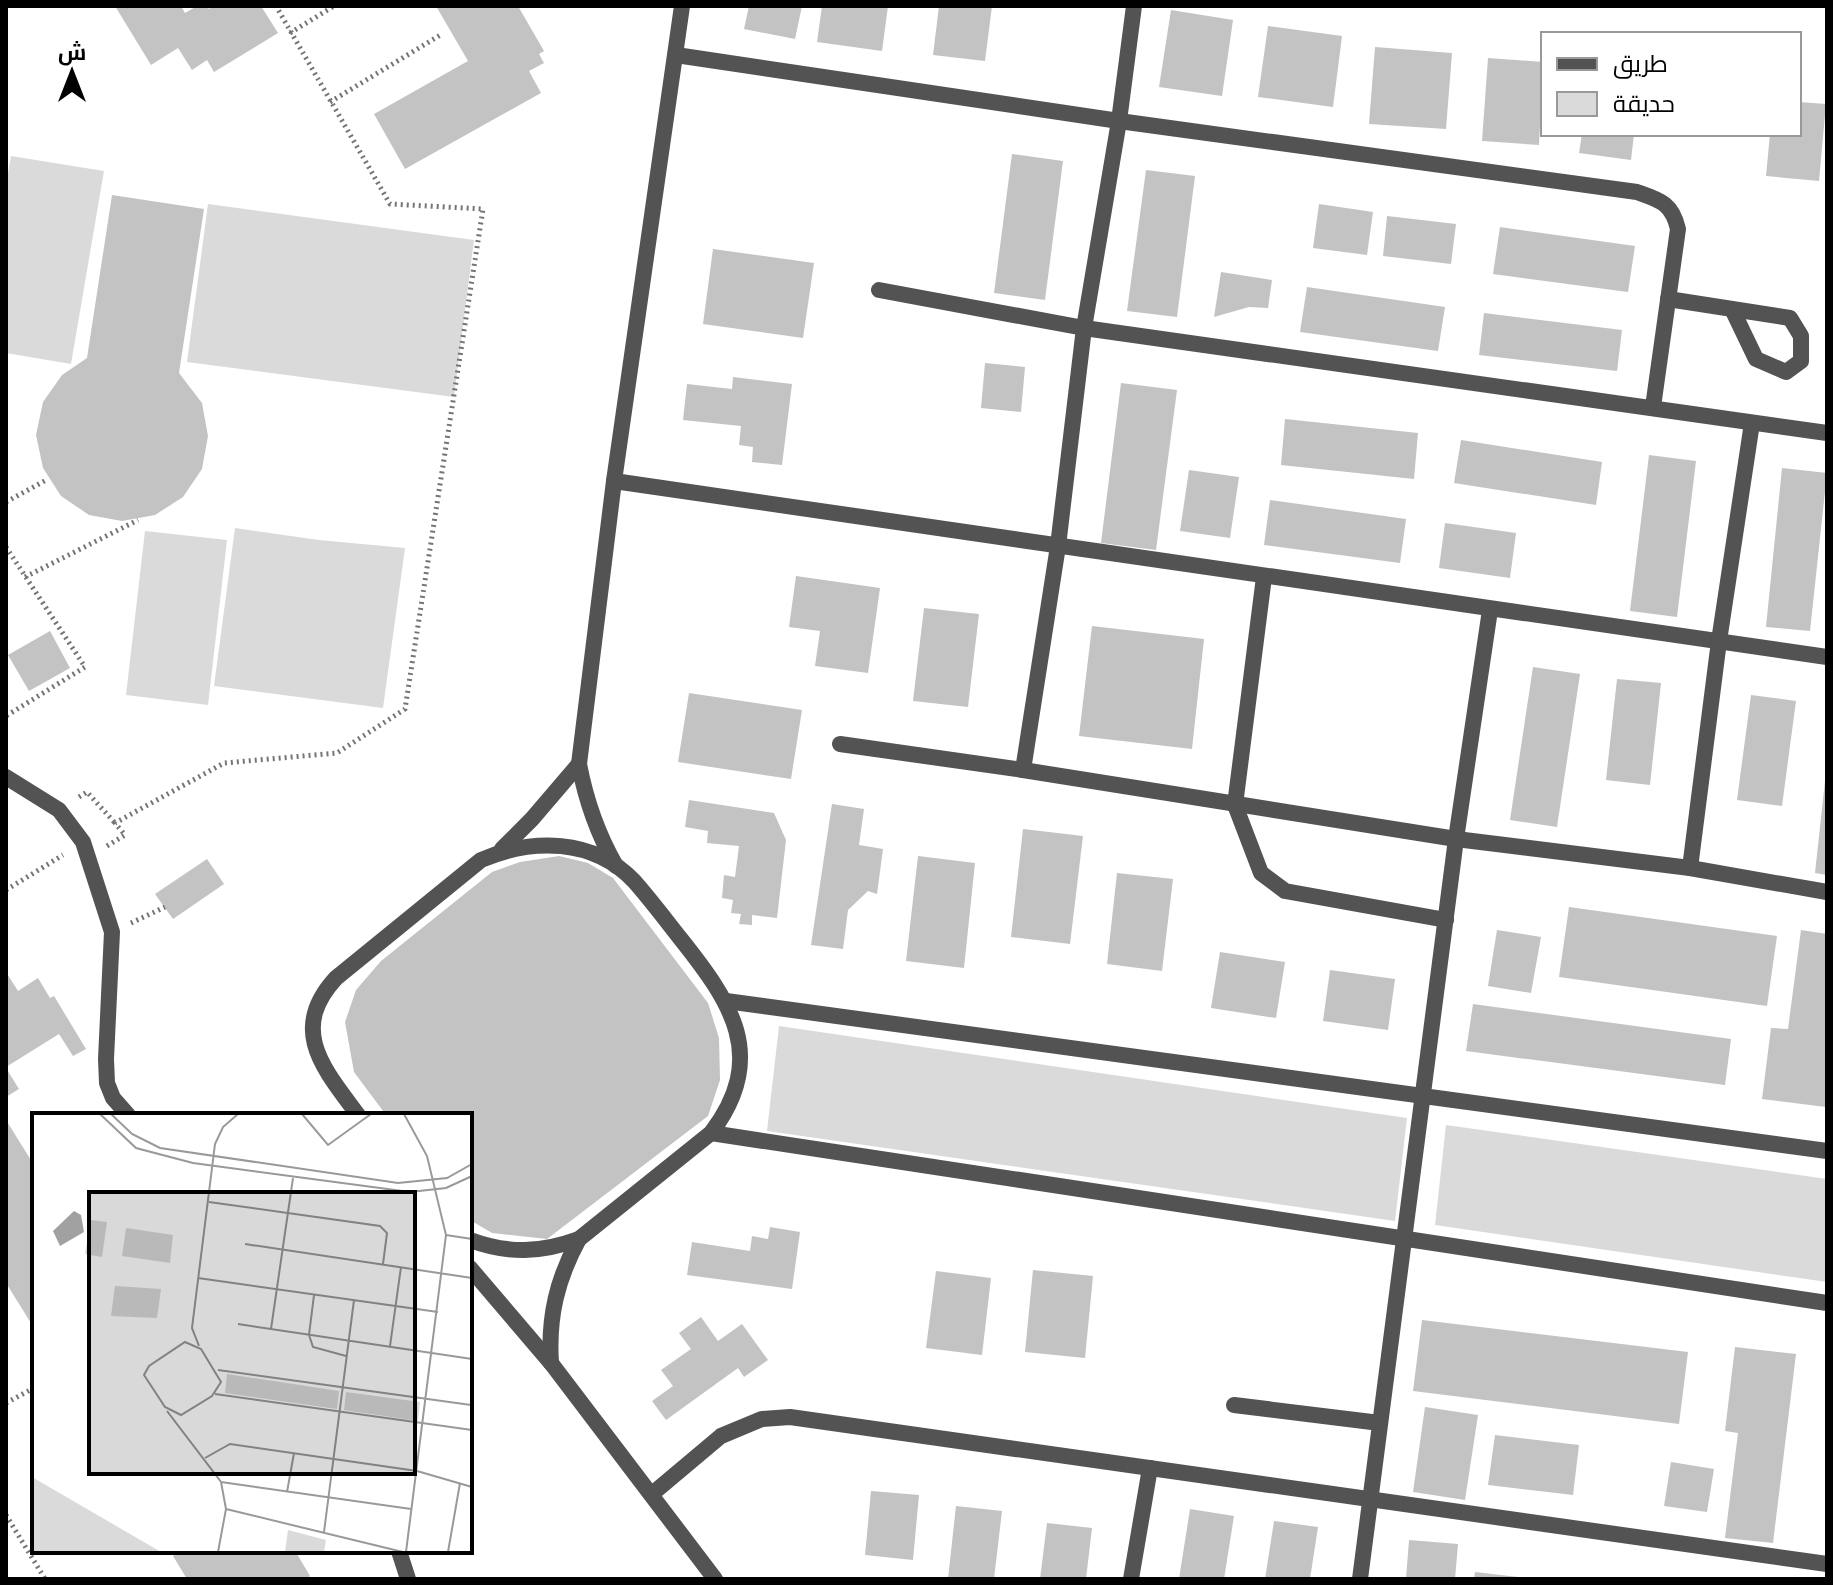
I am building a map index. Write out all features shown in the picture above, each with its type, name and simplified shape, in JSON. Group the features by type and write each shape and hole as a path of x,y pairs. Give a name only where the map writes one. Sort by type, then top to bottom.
{"street":[{"path":"617,867 595,827 579,764 614,481 682,6"},
{"path":"1023,770 1058,546 1084,328 1119,121 1134,6"},
{"path":"676,55 1119,121 1637,192 1657,199 1674,212 1678,229 1653,407"},
{"path":"879,290 1084,328 1827,433"},
{"path":"1668,299 1790,318 1801,336 1801,361 1786,372 1756,359 1732,309"},
{"path":"1690,868 1719,641 1752,423"},
{"path":"614,481 1827,657"},
{"path":"1264,577 1235,805 1261,873 1285,891 1446,920"},
{"path":"1360,1579 1456,839 1490,610"},
{"path":"840,744 1456,839 1690,868 1827,892"},
{"path":"500,852 579,764"},
{"path":"6,777 59,810 83,842 112,932 107,1083 113,1098 126,1113"},
{"path":"357,1113 319,1059 312,1029 318,1002 336,978 481,860 529,845 559,845 599,856 617,867 643,892 712,977 726,1001 738,1040 740,1070 735,1093 725,1114 711,1133 579,1239 559,1247 518,1252 472,1241"},
{"path":"726,1001 1827,1151"},
{"path":"711,1133 1827,1303"},
{"path":"551,1363 550,1322 555,1293 579,1239"},
{"path":"472,1270 551,1363 715,1579"},
{"path":"1234,1405 1380,1423"},
{"path":"652,1494 721,1436 762,1419 790,1417 1827,1564"},
{"path":"1131,1579 1150,1468"},
{"path":"400,1553 408,1579"}],"path":[{"path":"6,890 83,842 102,849 125,835 115,823 224,763 337,753 405,709 483,209 390,204 276,6"},
{"path":"290,33 334,6"},
{"path":"330,102 442,34"},
{"path":"6,502 48,479"},
{"path":"25,577 138,520"},
{"path":"6,547 85,667 6,716"},
{"path":"112,932 165,907"},
{"path":"6,1403 32,1389"},
{"path":"6,1515 45,1579"}],"green space":[{"path":"11,156 104,171 71,364 6,353 6,185"},
{"path":"208,204 474,240 454,397 187,362"},
{"path":"235,528 405,548 383,708 214,686"},
{"path":"145,531 227,540 208,705 126,695"},
{"path":"779,1026 1407,1118 1395,1221 767,1131"},
{"path":"1446,1125 1827,1179 1827,1282 1435,1225"}],"building":[{"path":"115,6 181,6 185,13 197,6 207,6 209,9 213,6 261,6 278,33 214,72 207,60 192,70 178,48 151,65"},
{"path":"436,6 518,6 544,51 539,54 544,63 529,71 541,93 405,169 374,114 468,61"},
{"path":"749,6 802,6 795,39 744,29"},
{"path":"822,6 888,6 882,51 817,42"},
{"path":"939,6 992,6 985,61 933,55"},
{"path":"1171,10 1233,20 1222,96 1159,87"},
{"path":"1268,26 1342,36 1333,107 1258,97"},
{"path":"1375,47 1452,53 1446,129 1369,124"},
{"path":"1488,58 1541,62 1539,145 1482,141"},
{"path":"1801,102 1826,104 1819,181 1766,176 1770,136 1801,136"},
{"path":"1582,136 1634,136 1631,160 1579,153"},
{"path":"1012,154 1063,161 1045,300 994,293"},
{"path":"1146,170 1195,176 1177,317 1127,311"},
{"path":"112,195 204,209 179,373 202,403 208,436 202,469 183,497 155,515 122,521 89,515 61,496 43,468 36,435 43,402 62,375 87,358"},
{"path":"1319,204 1373,212 1367,255 1313,248"},
{"path":"1387,216 1456,224 1451,264 1383,256"},
{"path":"1500,227 1635,246 1628,292 1493,274"},
{"path":"713,249 814,263 803,338 703,324"},
{"path":"1221,272 1272,280 1268,308 1249,307 1214,317"},
{"path":"1307,287 1445,307 1438,351 1300,332"},
{"path":"1484,313 1622,330 1617,371 1479,355"},
{"path":"985,363 1025,367 1021,412 981,408"},
{"path":"733,377 792,384 782,465 752,462 753,447 739,445 741,426 683,420 687,384 732,389"},
{"path":"1121,383 1177,390 1156,550 1101,543"},
{"path":"1285,419 1418,433 1414,479 1281,465"},
{"path":"1461,440 1602,462 1596,505 1454,483"},
{"path":"1649,455 1696,461 1677,617 1630,611"},
{"path":"1782,468 1827,473 1810,631 1766,627"},
{"path":"1189,470 1239,477 1230,538 1180,531"},
{"path":"1270,500 1406,519 1400,563 1264,545"},
{"path":"1445,523 1516,533 1510,578 1439,568"},
{"path":"796,576 880,588 868,673 815,666 820,631 789,627"},
{"path":"924,608 979,614 968,707 913,701"},
{"path":"1092,626 1204,639 1192,749 1079,736"},
{"path":"50,631 70,668 29,691 8,655"},
{"path":"1533,667 1580,674 1557,827 1510,820"},
{"path":"1617,679 1661,683 1650,785 1606,780"},
{"path":"689,693 802,710 791,779 678,762"},
{"path":"1751,695 1796,701 1782,806 1737,800"},
{"path":"1827,781 1827,875 1815,873"},
{"path":"689,800 774,813 786,840 777,918 752,915 752,925 739,924 741,914 731,913 733,900 722,898 724,875 735,877 739,846 707,843 708,831 685,827"},
{"path":"832,804 864,809 859,845 883,849 877,894 868,891 848,910 843,949 811,945"},
{"path":"1023,829 1083,836 1070,944 1011,937"},
{"path":"559,856 588,863 613,878 708,1003 719,1038 720,1080 708,1116 547,1239 492,1233 472,1221 472,1113 385,1113 354,1072 345,1022 356,990 381,961 492,872 520,862"},
{"path":"918,856 975,863 964,968 906,961"},
{"path":"207,859 224,884 173,919 155,894"},
{"path":"1117,873 1173,879 1162,971 1107,964"},
{"path":"1569,907 1777,936 1767,1006 1559,977"},
{"path":"1497,930 1541,937 1531,993 1488,986"},
{"path":"1801,930 1827,934 1826,1107 1762,1099 1771,1028 1788,1029"},
{"path":"1220,952 1285,962 1276,1018 1211,1008"},
{"path":"1330,970 1395,979 1388,1030 1323,1021"},
{"path":"6,972 18,991 38,978 50,998 54,996 86,1049 73,1056 59,1034 6,1067"},
{"path":"1473,1004 1731,1039 1725,1085 1466,1051"},
{"path":"6,1068 19,1089 6,1097"},
{"path":"6,1120 32,1162 32,1325 6,1283"},
{"path":"770,1227 800,1232 792,1289 687,1275 692,1242 750,1251 752,1236 768,1239"},
{"path":"1033,1270 1093,1276 1085,1358 1025,1352"},
{"path":"936,1271 991,1278 982,1355 926,1348"},
{"path":"701,1317 718,1341 742,1324 768,1360 744,1377 738,1368 666,1420 652,1401 673,1386 661,1370 691,1349 679,1333"},
{"path":"1422,1320 1688,1352 1679,1424 1413,1391"},
{"path":"1735,1347 1796,1354 1773,1543 1725,1538 1738,1433 1725,1431"},
{"path":"1425,1407 1478,1415 1465,1500 1413,1492"},
{"path":"1495,1435 1579,1445 1573,1495 1488,1485"},
{"path":"1671,1462 1714,1469 1707,1512 1664,1506"},
{"path":"871,1491 919,1495 913,1560 865,1555"},
{"path":"956,1506 1002,1511 994,1579 948,1579"},
{"path":"1190,1509 1234,1516 1224,1579 1179,1579"},
{"path":"1274,1521 1318,1527 1310,1579 1265,1579"},
{"path":"1047,1523 1092,1528 1086,1579 1040,1579"},
{"path":"1409,1540 1458,1544 1455,1579 1406,1579"},
{"path":"178,1553 298,1553 310,1576 306,1579 187,1579 173,1556"},
{"path":"1475,1572 1518,1577 1518,1579 1474,1579"}]}
